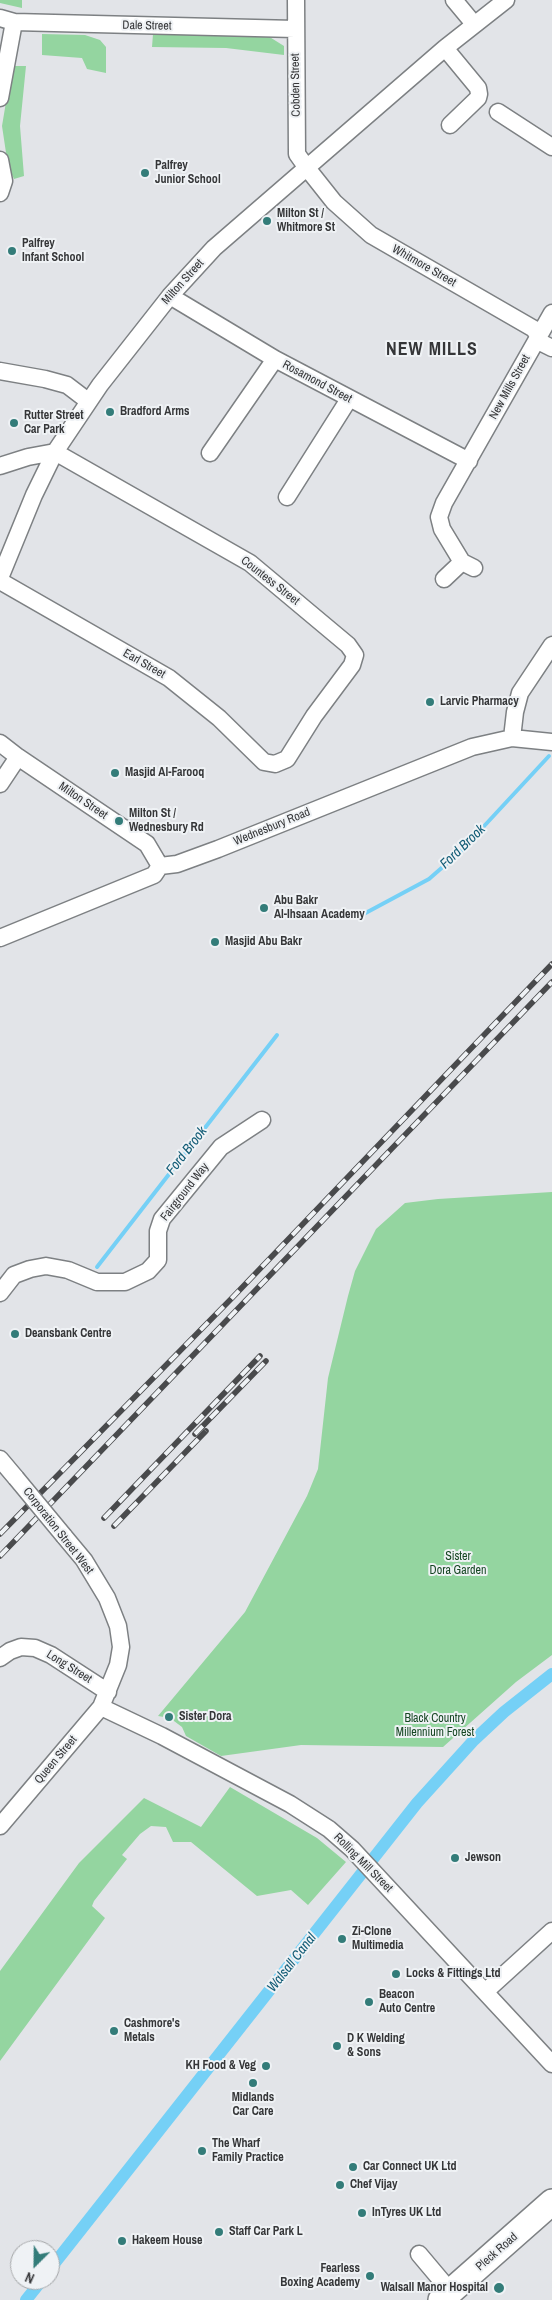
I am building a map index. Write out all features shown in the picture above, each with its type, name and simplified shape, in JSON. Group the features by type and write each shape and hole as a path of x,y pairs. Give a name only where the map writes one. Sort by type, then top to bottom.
{"highway":[{"name":"Pleck Road","path":"446,2296 552,2202"}],"street":[{"name":"Cobden Street","path":"296,0 297,154 307,168"},
{"path":"454,0 474,24"},
{"name":"Milton Street","path":"0,580 34,495 55,452 88,401 170,296 214,248 444,48 506,0"},
{"name":"Dale Street","path":"7,20 295,29"},
{"path":"0,98 7,20"},
{"path":"444,48 478,88 479,94 478,98 450,125"},
{"path":"498,112 552,148"},
{"path":"0,160 4,181 0,192"},
{"name":"Whitmore Street","path":"307,168 334,202 370,235 534,329 542,343 552,348"},
{"name":"Rosamond Street","path":"170,296 275,360 469,461"},
{"name":"New Mills Street","path":"444,579 468,565 442,529 439,517 444,503 552,313"},
{"path":"210,453 275,360"},
{"path":"0,371 45,379 68,386 88,401"},
{"path":"287,497 350,399"},
{"path":"0,466 28,457 55,452"},
{"name":"Countess Street","path":"55,452 250,563 348,645 356,655 352,665 314,716 287,759 275,764"},
{"name":"Earl Street","path":"0,580 169,678 219,718 264,762 275,764"},
{"path":"512,738 515,712 520,693 552,645"},
{"name":"Wednesbury Road","path":"0,938 154,875 160,866 177,864 224,847 472,747 512,738 552,742"},
{"name":"Milton Street","path":"0,743 18,758 147,844 160,866"},
{"path":"0,784 18,758"},
{"name":"Fairground Way","path":"0,1293 14,1275 46,1266 68,1270 97,1282 125,1282 148,1271 158,1260 158,1231 162,1219 222,1147 262,1120"},
{"name":"Corporation Street West","path":"0,1459 84,1560 102,1591 118,1626 120,1656 117,1672 105,1700"},
{"name":"Long Street","path":"0,1658 10,1651 21,1647 36,1648 51,1655 105,1700"},
{"name":"Queen Street","path":"0,1826 105,1700"},
{"name":"Rolling Mill Street","path":"105,1700 162,1736 300,1810 329,1829 352,1849 552,2064"},
{"path":"486,1991 552,1931"},
{"path":"419,2254 446,2296"}],"green space":[{"path":"0,0 22,0 22,8 0,3"},
{"path":"42,34 85,35 100,40 106,47 106,73 87,69 82,58 42,55"},
{"path":"153,34 268,36 284,46 284,55 226,48 152,47"},
{"path":"12,66 26,66 20,126 24,176 14,179 8,166 2,126"},
{"path":"552,1192 552,1655 516,1682 443,1747 301,1745 221,1756 186,1736 182,1727 170,1718 158,1716 245,1612 307,1496 318,1469 328,1378 348,1296 355,1271 376,1229 405,1203 438,1199"},
{"path":"230,1787 317,1838 346,1862 308,1905 291,1890 257,1896 191,1842 173,1842 166,1827 151,1826 140,1834 122,1855 127,1859 94,1901 92,1906 105,1918 0,2061 0,1971 79,1863 144,1798 201,1827"}],"waterway":[{"name":"Ford Brook","path":"360,916 429,879 461,851 549,756"},
{"name":"Ford Brook","path":"97,1267 277,1035"},
{"name":"Walsall Canal","path":"60,2256 417,1803 474,1740 504,1712 552,1674"},
{"name":"Walsall Canal","path":"26,2300 34,2290"}],"railway":[{"path":"0,1534 232,1298 552,964"},
{"path":"0,1556 552,982"},
{"path":"104,1518 260,1356"},
{"path":"195,1434 266,1361"},
{"path":"114,1526 206,1431"}],"place":[{"name":"Palfrey Junior School","path":"145,173"},
{"name":"Milton St / Whitmore St","path":"267,221"},
{"name":"Palfrey Infant School","path":"12,251"},
{"name":"Bradford Arms","path":"110,412"},
{"name":"Rutter Street Car Park","path":"14,423"},
{"name":"Larvic Pharmacy","path":"430,702"},
{"name":"Masjid Al-Farooq","path":"115,773"},
{"name":"Milton St / Wednesbury Rd","path":"119,821"},
{"name":"Abu Bakr Al-Ihsaan Academy","path":"264,908"},
{"name":"Masjid Abu Bakr","path":"215,942"},
{"name":"Deansbank Centre","path":"15,1334"},
{"name":"Sister Dora","path":"169,1717"},
{"name":"Jewson","path":"455,1858"},
{"name":"Zi-Clone Multimedia","path":"342,1939"},
{"name":"Locks & Fittings Ltd","path":"396,1974"},
{"name":"Beacon Auto Centre","path":"369,2002"},
{"name":"Cashmore's Metals","path":"114,2031"},
{"name":"D K Welding & Sons","path":"337,2046"},
{"name":"KH Food & Veg","path":"266,2066"},
{"name":"Midlands Car Care","path":"253,2083"},
{"name":"The Wharf Family Practice","path":"202,2151"},
{"name":"Car Connect UK Ltd","path":"353,2167"},
{"name":"Chef Vijay","path":"340,2185"},
{"name":"InTyres UK Ltd","path":"362,2213"},
{"name":"Staff Car Park L","path":"219,2232"},
{"name":"Hakeem House","path":"122,2241"},
{"name":"Fearless Boxing Academy","path":"370,2276"},
{"name":"Walsall Manor Hospital","path":"499,2288"}],"district":[{"name":"NEW MILLS","path":"432,350"}],"park label":[{"name":"Sister Dora Garden","path":"458,1564"},
{"name":"Black Country Millennium Forest","path":"435,1726"}]}
